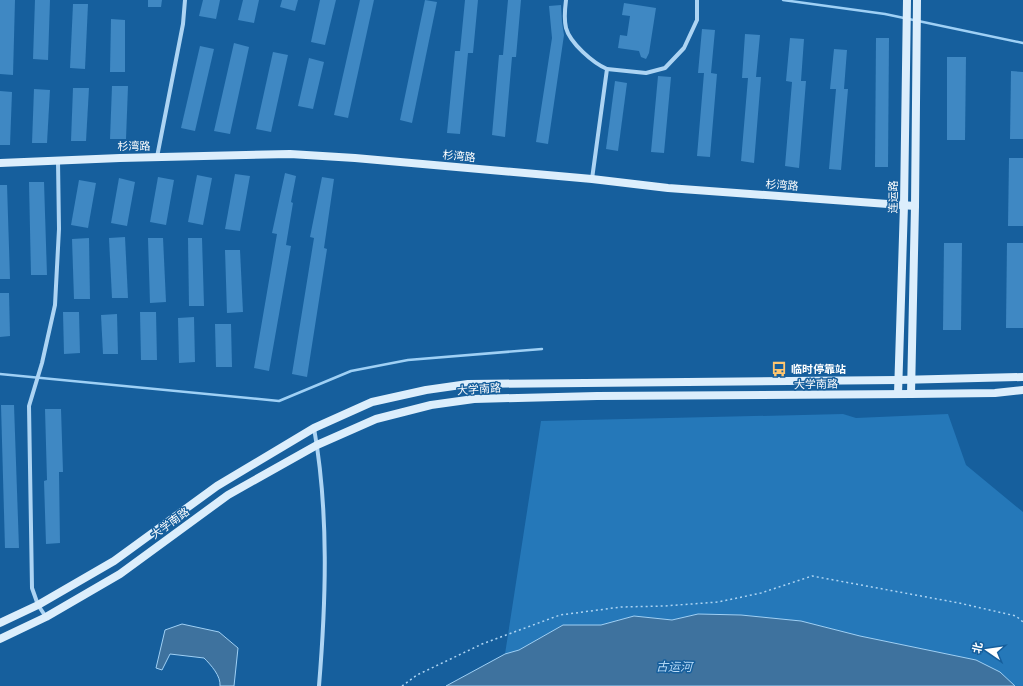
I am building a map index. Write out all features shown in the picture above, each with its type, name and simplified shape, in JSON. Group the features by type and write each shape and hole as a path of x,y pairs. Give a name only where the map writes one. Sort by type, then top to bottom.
{"main road":[{"name":"连运路","path":"898,394 904,205 907,0"},
{"name":"连运路","path":"911,394 917,3"},
{"name":"杉湾路","path":"0,163 290,154 355,158 592,179 668,188 915,206"},
{"name":"大学南路","path":"0,623 38,605 114,561 217,486 314,428 372,402 426,390 468,384 911,380 1023,377"},
{"name":"大学南路","path":"0,639 46,617 120,574 228,494 317,445 376,419 431,405 474,399 597,396 911,394 1023,390"}],"street":[{"path":"156,157 183,24 185,0"},
{"path":"566,0 566,28 588,57 597,65 607,69 646,73 665,68 684,48 697,20 697,0"},
{"path":"592,179 607,69"},
{"path":"46,617 38,605 32,588 29,406 42,363 55,305 59,229 58,161"},
{"path":"314,428 317,445 325,538 324,598 319,686"}],"path":[{"path":"402,686 417,675 482,644 560,615 620,607 664,606 718,602 761,593 812,576 959,603 1016,616 1023,622"}],"shaded area":[{"path":"843,414 856,418 948,414 966,465 1023,512 1023,686 1015,686 1000,672 976,660 860,636 801,621 741,615 698,614 672,620 634,616 601,625 563,625 519,650 505,654 541,421"}],"water":[{"name":"古运河","path":"698,614 741,615 801,621 860,636 976,660 1000,672 1015,686 446,686 505,654 519,650 563,625 601,625 634,616 672,620"},
{"path":"182,624 219,632 238,648 234,686 220,686 219,678 204,658 170,654 162,670 156,668 165,630"}],"building":[{"path":"0,0 15,0 13,75 0,74"},
{"path":"35,0 50,0 48,60 33,59"},
{"path":"148,0 162,0 161,7 148,7"},
{"path":"203,0 220,0 216,19 199,16"},
{"path":"243,0 259,0 254,23 238,20"},
{"path":"282,0 298,0 295,11 280,7"},
{"path":"320,0 336,0 325,45 311,42"},
{"path":"360,0 374,0 348,118 334,115"},
{"path":"425,0 437,2 412,123 400,120"},
{"path":"465,0 478,0 473,53 468,53 460,134 447,133 455,51 460,51"},
{"path":"508,0 521,0 516,57 512,57 505,137 492,135 499,55 503,55"},
{"path":"624,3 656,8 649,53 646,59 641,57 639,51 618,48 620,35 627,36 630,16 622,15"},
{"path":"73,4 88,4 85,69 70,68"},
{"path":"561,5 564,35 548,144 536,142 552,38 549,6"},
{"path":"111,19 125,20 125,72 110,72"},
{"path":"702,29 715,30 711,73 717,74 710,157 697,156 704,73 698,73"},
{"path":"745,34 760,35 756,77 761,77 754,163 741,161 748,78 742,78"},
{"path":"790,38 804,39 801,81 806,81 799,168 785,166 792,82 786,81"},
{"path":"876,38 889,38 888,167 875,167"},
{"path":"234,43 249,47 230,134 214,131"},
{"path":"200,46 214,49 195,131 181,128"},
{"path":"834,49 847,50 844,89 848,89 841,170 829,169 836,89 830,89"},
{"path":"273,52 288,55 271,132 256,129"},
{"path":"947,57 966,57 965,140 947,140"},
{"path":"309,58 324,62 313,109 298,106"},
{"path":"1011,71 1023,72 1023,139 1010,139"},
{"path":"658,76 671,77 664,153 651,152"},
{"path":"615,81 627,83 618,151 606,149"},
{"path":"112,86 128,86 126,139 110,139"},
{"path":"73,88 89,88 86,141 71,141"},
{"path":"34,89 50,90 47,143 32,143"},
{"path":"0,91 12,92 10,145 0,145"},
{"path":"1009,158 1023,158 1023,226 1008,226"},
{"path":"285,173 296,176 291,202 293,203 286,245 291,246 269,371 254,368 277,234 272,233"},
{"path":"235,174 250,176 240,231 225,229"},
{"path":"197,175 212,178 203,225 188,222"},
{"path":"158,177 174,180 166,225 150,222"},
{"path":"322,177 334,179 324,248 327,249 307,377 292,374 314,238 310,237"},
{"path":"119,178 135,182 127,226 111,223"},
{"path":"79,180 96,183 88,228 71,225"},
{"path":"29,182 44,182 47,275 31,275"},
{"path":"0,185 7,185 10,279 0,279"},
{"path":"125,237 128,298 112,298 109,238"},
{"path":"89,238 90,299 74,299 72,239"},
{"path":"148,238 163,238 166,302 150,303"},
{"path":"188,238 202,238 204,306 189,306"},
{"path":"944,243 962,243 961,330 943,330"},
{"path":"1007,243 1023,243 1023,328 1006,328"},
{"path":"225,250 240,250 243,312 227,313"},
{"path":"0,293 9,293 10,336 0,337"},
{"path":"63,312 79,312 80,353 64,354"},
{"path":"140,312 156,312 157,360 141,360"},
{"path":"117,314 118,354 103,354 101,315"},
{"path":"194,317 195,362 179,363 178,318"},
{"path":"215,324 231,324 232,367 216,367"},
{"path":"1,405 14,405 19,548 5,548"},
{"path":"45,409 61,409 63,472 59,472 60,543 46,544 44,481 47,480"}],"waterway":[{"path":"783,0 885,14 1023,43"},
{"path":"0,374 279,401 351,371 408,360 542,349"}],"place":[{"name":"临时停靠站","path":"779,369"}]}
